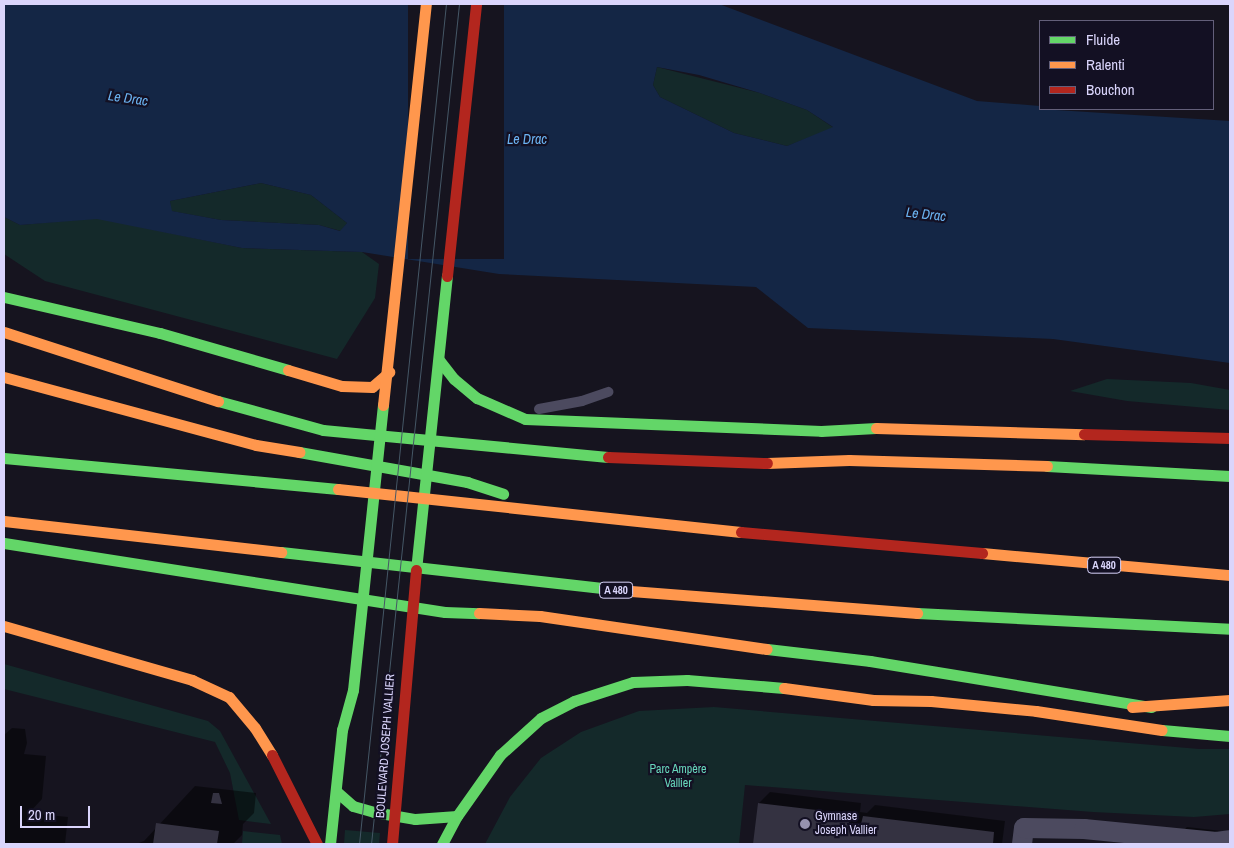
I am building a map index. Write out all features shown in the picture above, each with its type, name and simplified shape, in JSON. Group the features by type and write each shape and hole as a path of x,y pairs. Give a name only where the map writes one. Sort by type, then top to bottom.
{"main road":[{"path":"330,844 337,792 342,730 353,690 389,372 426,4"},
{"name":"BOULEVARD JOSEPH VALLIER","path":"392,844 407,650 476,4"},
{"path":"4,297 160,333 342,386 366,387 389,372"},
{"path":"4,332 188,392 323,430 655,462 754,464 849,460 1147,469"},
{"path":"439,360 463,388 509,414 546,421 821,431 910,441"},
{"path":"4,377 256,445 467,482 548,509"},
{"path":"821,431 881,428 1230,438"},
{"path":"999,452 1147,469 1230,476"},
{"name":"A 480","path":"4,458 548,509 596,519 1230,575"},
{"name":"A 480","path":"4,521 584,587 898,612 1230,629"},
{"path":"4,543 446,612 540,616 686,639 870,660 1151,707"},
{"path":"4,626 192,680 230,697 255,728 276,762 317,844"},
{"path":"4,630 41,638"},
{"path":"442,844 457,816 500,754 541,718 574,701 633,682 687,680 805,690 873,700 931,700 1036,711 1147,729 1230,736"},
{"path":"1036,711 1151,707 1230,700"},
{"path":"337,792 353,806 394,816 415,819 457,816"}],"street":[{"path":"1022,844 1024,828 1084,829 1216,842 1230,840"}],"lane":[{"path":"509,414 582,401 608,392"}],"green space":[{"path":"657,67 760,93 807,110 834,128 787,146 734,133 660,97 653,85"},
{"path":"261,183 311,195 347,223 341,231 319,225 221,220 171,211 170,201"},
{"path":"4,217 20,225 97,218 242,248 362,252 379,264 375,298 337,359 45,281 4,254"},
{"path":"1107,379 1191,383 1230,390 1230,410 1127,401 1070,391"},
{"path":"4,664 208,721 220,731 271,824 239,820 230,773 215,742 4,689"},
{"name":"Parc Ampère Vallier","path":"714,707 1199,749 1230,749 1230,814 1194,817 1093,812 745,785 739,844 485,844 510,797 541,758 581,732 639,711"},
{"path":"345,830 380,833 379,844 344,844"},
{"path":"243,831 280,835 282,844 242,844"}],"water":[{"name":"Le Drac","path":"4,4 719,4 977,101 1039,106 1039,110 1230,121 1230,363 1053,339 808,328 756,287 499,274 362,252 242,248 97,219 20,225 4,217","holes":["657,67 699,75 760,93 807,110 833,127 787,146 734,133 660,97 653,85","261,183 311,195 347,223 340,231 319,225 221,220 172,211 170,201"]}],"pier":[{"path":"408,4 504,4 504,259 408,259"}],"building":[{"path":"213,793 219,793 222,804 211,803"},
{"name":"Gymnase Joseph Vallier","path":"758,803 850,814 849,823 861,824 863,816 994,832 993,844 753,844"},
{"path":"156,823 219,831 217,844 153,844"}],"tram line":[{"path":"359,844 446,4"},
{"path":"371,844 459,4"}],"traffic: fast":[{"path":"416,570 447,276"},
{"path":"4,297 160,333 288,370"},
{"path":"439,360 454,379 477,398 525,419 821,431 876,428"},
{"path":"218,401 323,430 608,457"},
{"path":"330,844 342,730 353,690 383,405"},
{"path":"299,452 467,482 503,494"},
{"path":"4,458 338,489"},
{"path":"1047,466 1230,476"},
{"path":"4,543 445,612 479,613"},
{"path":"281,552 631,591"},
{"path":"917,613 1230,629"},
{"path":"767,649 870,661 1151,707"},
{"path":"442,844 457,816 500,755 541,718 574,701 633,682 687,680 784,688"},
{"path":"1162,730 1230,736"},
{"path":"337,792 353,806 374,812 415,819 457,816"}],"traffic: slow":[{"path":"383,405 426,4"},
{"path":"4,332 218,401"},
{"path":"288,370 342,386 372,387 389,372"},
{"path":"4,377 256,445 299,452"},
{"path":"876,428 1084,434"},
{"path":"767,463 849,460 1047,466"},
{"path":"338,489 741,532"},
{"path":"4,521 281,552"},
{"path":"982,553 1230,575"},
{"path":"631,591 917,613"},
{"path":"479,613 540,616 767,649"},
{"path":"4,626 192,680 229,697 255,728 272,755"},
{"path":"784,688 873,700 931,701 1036,711 1162,730"},
{"path":"1132,707 1230,700"}],"traffic: jam":[{"path":"447,276 476,4"},
{"path":"1084,434 1230,438"},
{"path":"608,457 767,463"},
{"path":"741,532 982,553"},
{"path":"392,844 416,570"},
{"path":"272,755 317,844"}],"place":[{"name":"Gymnase Joseph Vallier","path":"805,824"}]}
